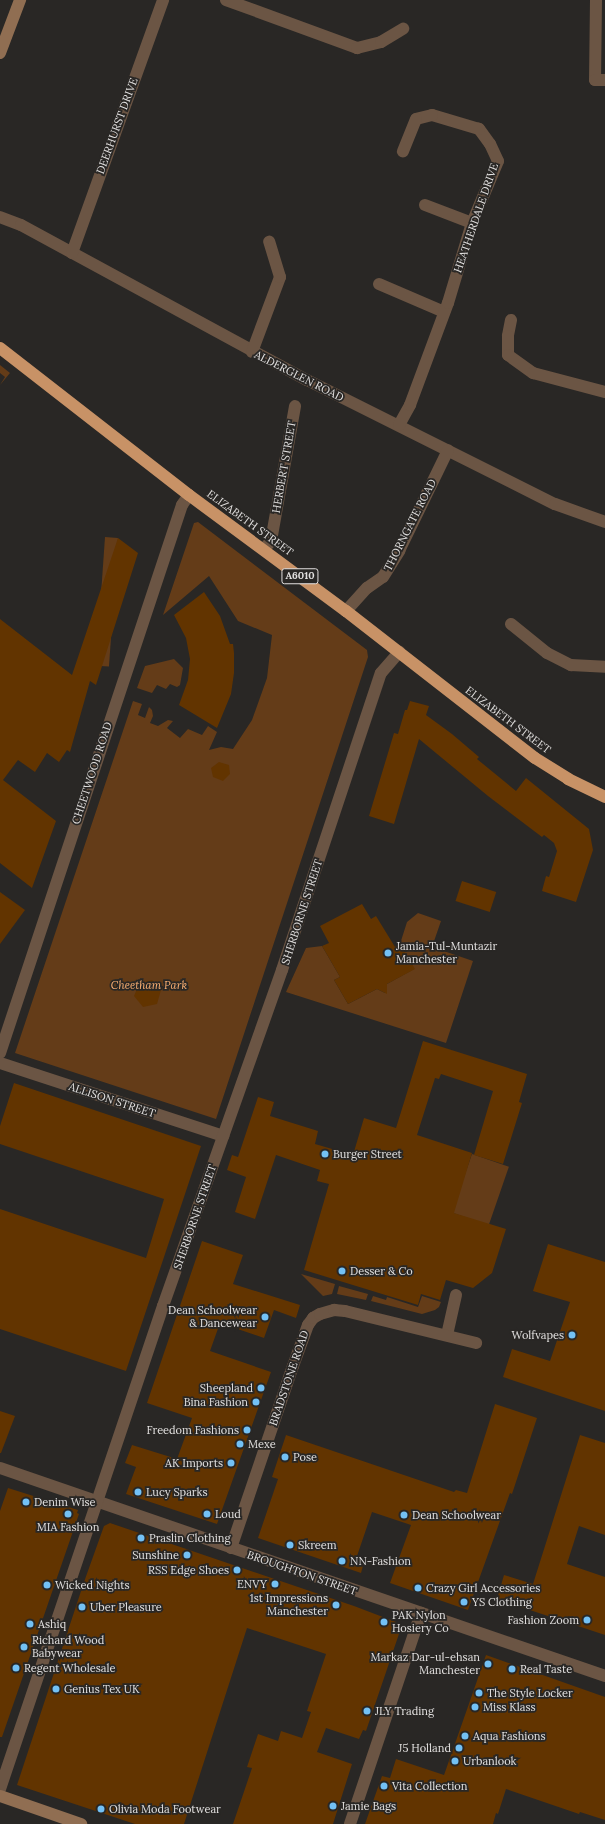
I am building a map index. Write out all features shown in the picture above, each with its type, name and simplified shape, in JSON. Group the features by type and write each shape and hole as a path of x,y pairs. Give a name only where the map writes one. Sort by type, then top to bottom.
{"highway":[{"name":"ELIZABETH STREET","path":"0,348 189,495 346,611 535,758 568,779 605,797"}],"street":[{"path":"0,52 20,0"},
{"name":"DEERHURST DRIVE","path":"72,253 163,0"},
{"path":"226,0 357,48 381,42 403,29"},
{"path":"596,0 595,80 605,80"},
{"name":"HEATHERDALE DRIVE","path":"399,425 410,405 444,312 472,223 498,161 490,144 479,129 432,114 416,119 403,151"},
{"path":"425,205 472,223"},
{"name":"ALDERGLEN ROAD","path":"0,217 20,225 252,352 556,504 605,522"},
{"path":"252,352 280,276 269,242"},
{"path":"379,284 444,312"},
{"path":"511,320 508,336 508,355 533,372 605,392"},
{"name":"HERBERT STREET","path":"264,549 271,541 295,406"},
{"name":"THORNGATE ROAD","path":"346,611 367,588 383,577 399,551 448,450"},
{"name":"CHEETWOOD ROAD","path":"0,1053 172,533 182,505 189,495"},
{"path":"511,624 547,653 570,665 605,667"},
{"name":"SHERBORNE STREET","path":"0,1788 98,1502 163,1306 282,970 381,673 399,652"},
{"name":"ALLISON STREET","path":"0,1063 223,1136"},
{"path":"447,1335 456,1295"},
{"name":"BRADSTONE ROAD","path":"231,1548 291,1373 308,1326 313,1318 320,1314 334,1310 345,1311 476,1343"},
{"name":"BROUGHTON STREET","path":"0,1468 605,1676"},
{"path":"350,1824 420,1613"},
{"path":"0,1796 82,1824"}],"green space":[{"path":"0,365 10,373 0,385 5,377 0,373"},
{"name":"Cheetham Park","path":"198,522 367,650 368,657 216,1119 15,1053 133,701 142,704 138,715 145,718 149,707 152,710 153,716 150,723 158,726 168,720 173,721 167,728 180,738 188,729 202,735 208,726 217,732 209,750 221,747 233,749 252,720 267,678 272,635 238,621 209,576 163,615 194,523"},
{"path":"105,537 118,538 109,667 96,666"},
{"path":"174,659 183,668 180,685 177,687 170,684 166,689 157,685 152,693 137,688 145,666"},
{"path":"418,913 441,921 432,947 473,961 446,1043 286,992 306,948 322,946 340,977 334,980 348,1004 377,989 385,993 387,991 387,984 414,969 400,944 407,922"},
{"path":"472,1154 509,1167 489,1225 452,1213"},
{"path":"301,1274 335,1284 332,1294 323,1296"},
{"path":"339,1286 368,1294 366,1300 337,1294"},
{"path":"373,1296 386,1300 387,1297 418,1307 422,1296 441,1302 439,1307 435,1310 422,1314 371,1301"}],"building":[{"path":"118,538 138,553 96,685 90,681 70,752 67,750 59,762 47,753 35,772 18,760 3,780 56,821 32,888 0,863 0,619 72,675"},
{"path":"204,592 220,616 230,644 233,644 234,653 234,673 231,694 217,728 179,705 188,680 190,659 186,638 174,615"},
{"path":"410,701 429,706 426,715 452,734 479,757 477,759 516,791 526,778 589,829 593,850 576,902 542,891 546,876 549,877 557,851 554,843 544,835 542,837 488,796 419,739 394,824 369,816 394,733 398,734 405,710 407,710"},
{"path":"219,762 229,765 230,774 223,781 213,777 211,768"},
{"path":"462,881 496,892 490,912 456,901"},
{"path":"0,892 25,910 0,944"},
{"name":"Jamia-Tul-Muntazir Manchester","path":"362,904 371,919 376,916 395,947 400,944 415,969 387,984 387,994 377,989 348,1004 334,980 340,977 322,946 329,943 320,926"},
{"path":"152,980 161,990 157,1004 143,1007 134,996 139,984"},
{"path":"423,1041 527,1074 519,1102 522,1103 503,1164 474,1155 493,1091 441,1074 439,1079 435,1078 417,1135 472,1153 454,1213 506,1229 492,1273 473,1288 446,1280 440,1300 421,1294 418,1305 304,1270 329,1184 317,1181 320,1170 276,1155 255,1219 235,1212 246,1177 227,1170 232,1155 238,1157 258,1097 274,1102 270,1116 318,1131 315,1144 353,1155 364,1118 396,1128"},
{"path":"14,1083 201,1146 126,1371 0,1329 0,1209 146,1258 164,1199 0,1144 0,1126"},
{"path":"202,1241 243,1255 233,1284 300,1305 296,1318 274,1310 264,1338 220,1323 210,1351 271,1372 217,1524 126,1494 136,1467 125,1463 132,1445 177,1459 192,1418 147,1403"},
{"path":"548,1244 605,1262 605,1411 503,1377 512,1349 550,1361 570,1302 533,1291"},
{"path":"495,1404 537,1418 512,1494 510,1493 468,1610 390,1583 411,1525 372,1512 356,1559 364,1562 361,1573 258,1538 278,1479 272,1477 286,1435 454,1492 456,1490 467,1493"},
{"path":"0,1411 15,1416 1,1453 0,1453"},
{"path":"580,1435 605,1443 605,1535 579,1526 567,1564 605,1577 605,1635 497,1599 504,1575 533,1584"},
{"path":"8,1488 78,1510 77,1513 79,1514 2,1737 0,1737 0,1511"},
{"path":"110,1523 354,1606 396,1622 395,1626 401,1628 366,1731 363,1730 359,1739 326,1728 317,1752 352,1764 333,1824 233,1824 252,1768 247,1767 258,1734 278,1741 281,1731 302,1738 311,1712 307,1711 326,1654 247,1628 184,1824 135,1824 17,1785 84,1582 104,1526"},
{"path":"486,1655 605,1697 605,1820 580,1812 579,1814 506,1789 498,1814 496,1813 493,1824 365,1824 382,1776 390,1778 396,1759 444,1775"}],"place":[{"name":"Jamia-Tul-Muntazir Manchester","path":"388,953"},
{"name":"Burger Street","path":"325,1154"},
{"name":"Desser & Co","path":"342,1271"},
{"name":"Dean Schoolwear & Dancewear","path":"265,1317"},
{"name":"Wolfvapes","path":"572,1335"},
{"name":"Sheepland","path":"261,1388"},
{"name":"Bina Fashion","path":"256,1402"},
{"name":"Freedom Fashions","path":"247,1430"},
{"name":"Mexe","path":"240,1444"},
{"name":"Pose","path":"285,1457"},
{"name":"AK Imports","path":"231,1463"},
{"name":"Lucy Sparks","path":"138,1492"},
{"name":"Denim Wise","path":"26,1502"},
{"name":"MIA Fashion","path":"68,1514"},
{"name":"Loud","path":"207,1514"},
{"name":"Dean Schoolwear","path":"404,1515"},
{"name":"Praslin Clothing","path":"141,1538"},
{"name":"Skreem","path":"290,1545"},
{"name":"Sunshine","path":"187,1555"},
{"name":"NN-Fashion","path":"342,1561"},
{"name":"RSS Edge Shoes","path":"237,1570"},
{"name":"ENVY","path":"275,1584"},
{"name":"Wicked Nights","path":"47,1585"},
{"name":"Crazy Girl Accessories","path":"418,1588"},
{"name":"YS Clothing","path":"464,1602"},
{"name":"1st Impressions Manchester","path":"336,1605"},
{"name":"Uber Pleasure","path":"82,1607"},
{"name":"Fashion Zoom","path":"587,1620"},
{"name":"PAK Nylon Hosiery Co","path":"384,1622"},
{"name":"Ashiq","path":"30,1624"},
{"name":"Richard Wood Babywear","path":"24,1647"},
{"name":"Markaz Dar-ul-ehsan Manchester","path":"488,1664"},
{"name":"Regent Wholesale","path":"16,1668"},
{"name":"Real Taste","path":"512,1669"},
{"name":"Genius Tex UK","path":"56,1689"},
{"name":"The Style Locker","path":"479,1693"},
{"name":"Miss Klass","path":"475,1707"},
{"name":"JLY Trading","path":"367,1711"},
{"name":"Aqua Fashions","path":"465,1736"},
{"name":"J5 Holland","path":"459,1748"},
{"name":"Urbanlook","path":"455,1761"},
{"name":"Vita Collection","path":"384,1786"},
{"name":"Jamie Bags","path":"333,1806"},
{"name":"Olivia Moda Footwear","path":"101,1809"}]}
